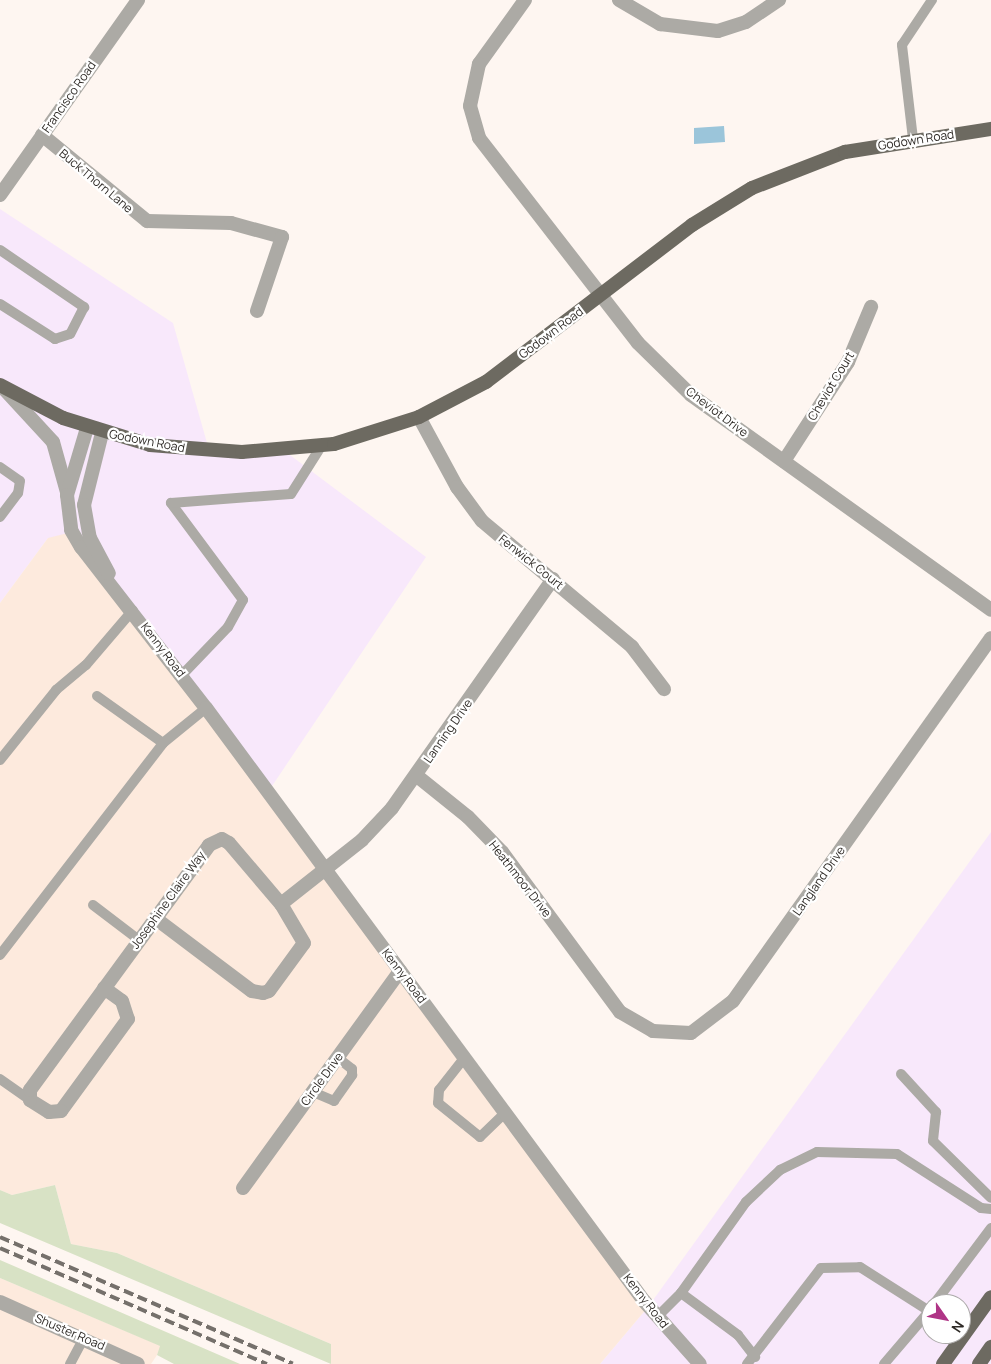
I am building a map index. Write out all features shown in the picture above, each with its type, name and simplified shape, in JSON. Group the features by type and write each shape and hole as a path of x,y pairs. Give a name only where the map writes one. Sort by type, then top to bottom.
{"main road":[{"name":"Godown Road","path":"87,428 102,433 200,450 282,451 322,445 419,417 486,382 692,225 752,188 819,159 912,138 991,129"},
{"name":"Kenny Road","path":"0,385 32,405 87,428"},
{"path":"943,1364 991,1297"},
{"path":"979,1364 991,1347"}],"street":[{"name":"Francisco Road","path":"0,195 138,0"},
{"name":"Cheviot Drive","path":"525,0 479,64 470,106 479,138 638,343 692,395 991,610"},
{"path":"619,0 660,24 718,31 746,22 779,0"},
{"name":"Buck Thorn Lane","path":"42,136 147,221 231,223 282,237 257,310"},
{"name":"Cheviot Court","path":"784,461 848,362 871,307"},
{"name":"Kenny Road","path":"0,385 53,442 67,495 71,530 326,868 400,971 657,1316 700,1364"},
{"name":"Fenwick Court","path":"419,417 457,487 482,522 553,579 632,648 664,689"},
{"name":"Kenny Road","path":"67,495 87,428"},
{"name":"Kenny Road","path":"102,433 87,486 85,521 113,584"},
{"name":"Lanning Drive","path":"326,868 362,840 417,776 553,579"},
{"name":"Langland Drive","path":"606,998 635,1024 673,1036 691,1033 721,1013 991,638"},
{"name":"Heathmoor Drive","path":"417,776 468,817 502,852 606,998"},
{"name":"Josephine Claire Way","path":"30,1100 30,1090 209,845 222,839 281,904"},
{"path":"156,918 252,991 269,992 304,943 281,904 326,868"},
{"name":"Circle Drive","path":"243,1188 400,971"},
{"path":"30,1100 49,1112 61,1111 125,1026 128,1019 122,1002 104,988"},
{"name":"Shuster Road","path":"0,1302 84,1338 138,1364"}],"lane":[{"path":"912,138 902,45 932,0"},
{"path":"0,304 55,339 70,334 84,307 1,253"},
{"path":"182,676 228,627 243,600 171,503 291,494 322,445"},
{"path":"0,467 20,481 18,493 0,517"},
{"path":"0,760 56,690 86,665 133,610"},
{"path":"97,696 163,743"},
{"path":"0,955 163,743 206,708"},
{"path":"94,905 139,940"},
{"path":"465,1057 439,1090 438,1103 480,1137 506,1112"},
{"path":"313,1092 334,1100 352,1075 352,1069 338,1058"},
{"path":"901,1074 936,1112 933,1140 991,1198"},
{"path":"0,1079 30,1100"},
{"path":"657,1316 681,1292 746,1202 780,1170 817,1152 897,1154 981,1208 991,1209"},
{"path":"942,1294 991,1228"},
{"path":"681,1292 738,1335 751,1361 821,1268 860,1267 921,1302"},
{"path":"884,1364 921,1320"},
{"path":"70,1364 84,1338"}],"shaded area":[{"path":"0,209 173,323 209,450 282,449 426,557 268,792 48,538 0,603"},
{"path":"72,532 648,1307 600,1364 331,1364 331,1344 117,1253 71,1244 55,1185 12,1195 0,1190 0,603 48,538"},
{"path":"991,832 991,1364 600,1364 648,1307"},
{"path":"0,1278 161,1346 157,1355 151,1364 0,1364"}],"green space":[{"path":"55,1185 71,1244 117,1253 331,1344 331,1364 0,1223 0,1190 12,1195"},
{"path":"0,1260 240,1364 174,1364 157,1355 160,1346 0,1278"}],"water":[{"path":"724,126 725,142 694,144 694,128"}],"railway":[{"path":"0,1237 293,1364"},
{"path":"0,1248 267,1364"}]}
